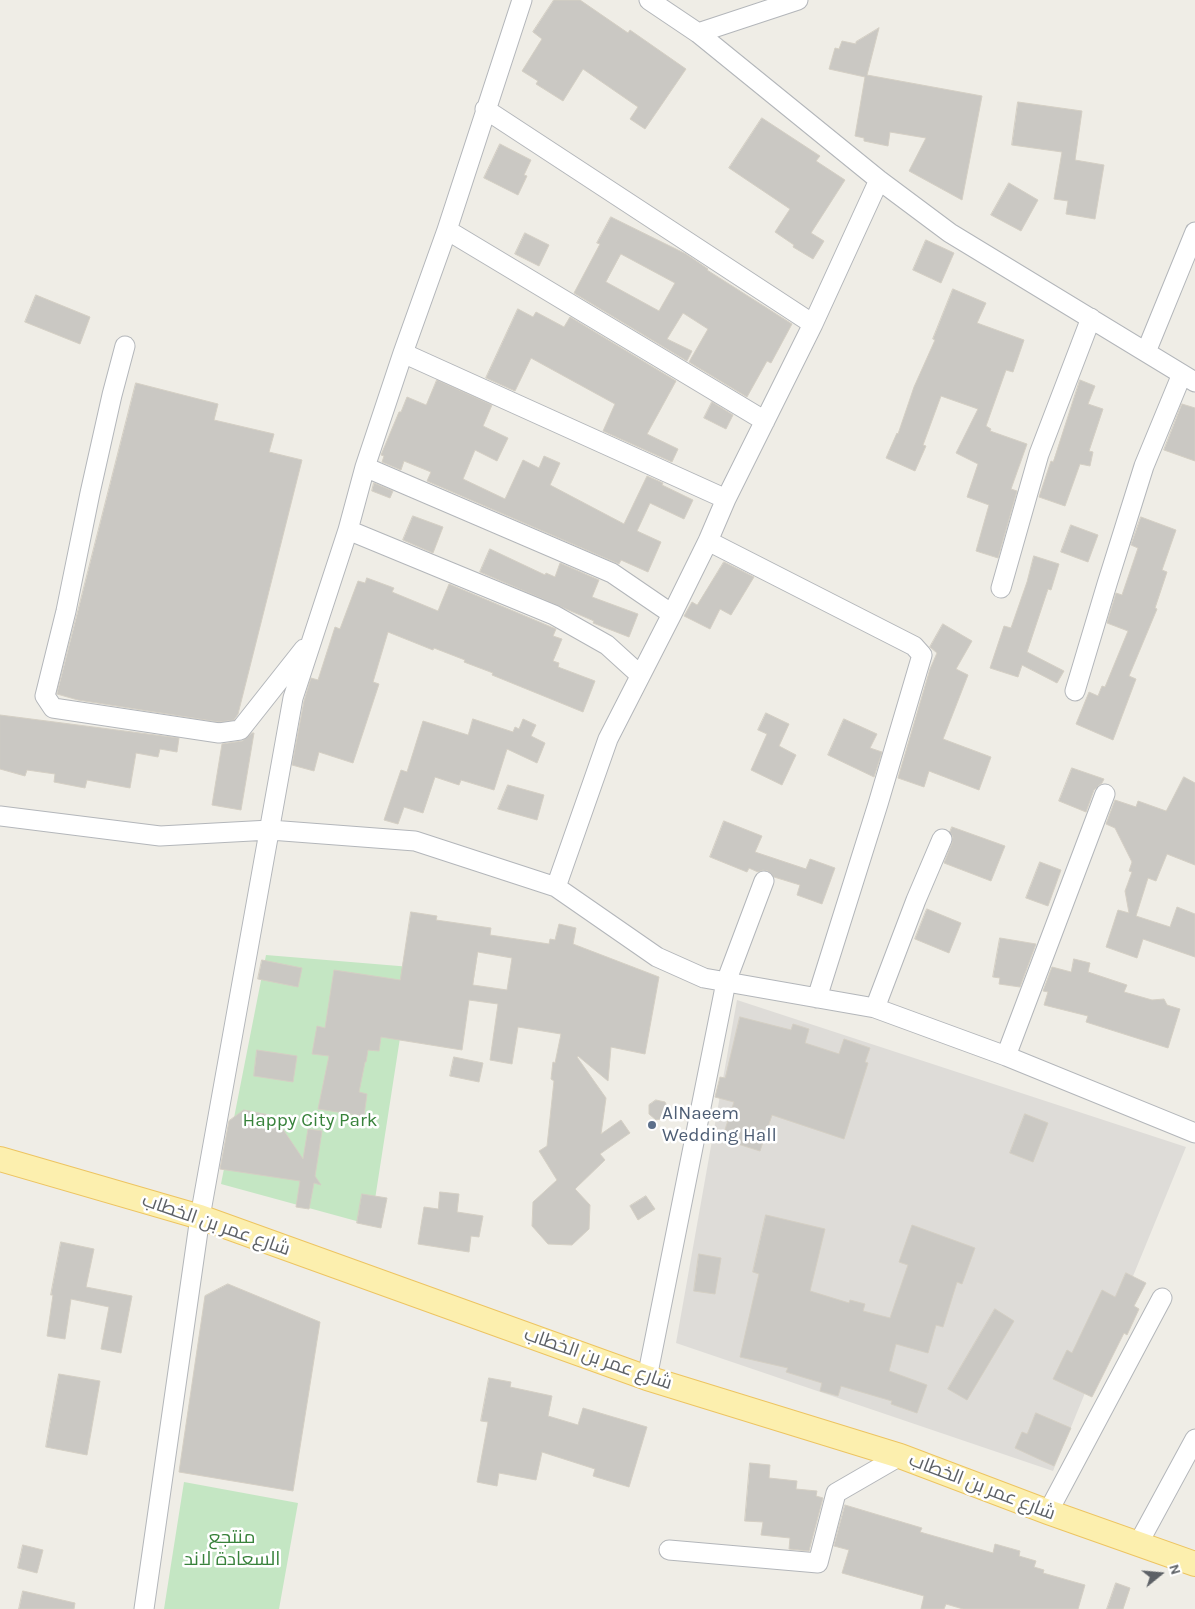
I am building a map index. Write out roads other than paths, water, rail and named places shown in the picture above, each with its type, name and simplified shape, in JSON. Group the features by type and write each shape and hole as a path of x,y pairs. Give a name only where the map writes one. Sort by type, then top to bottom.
{"main road":[{"name":"شارع عمر بن الخطاب","path":"0,1159 200,1217 647,1378 900,1456 1048,1512 1195,1564"}],"street":[{"path":"144,1609 200,1217 293,698 348,530 365,467 447,230 522,0"},
{"path":"650,0 698,33 879,180 950,233 1189,378 1144,466 1075,691"},
{"path":"698,33 798,0"},
{"path":"485,109 813,324"},
{"path":"556,887 608,739 708,541 726,500 813,324 879,180"},
{"path":"447,230 765,420"},
{"path":"1146,352 1195,232"},
{"path":"1001,588 1040,454 1091,318"},
{"path":"125,346 90,492 66,611 45,696 53,708 219,732 240,730 313,637"},
{"path":"403,353 726,500"},
{"path":"365,467 612,573 672,614"},
{"path":"348,530 554,616 607,645 640,676"},
{"path":"708,541 914,646 922,655 878,804 817,998"},
{"path":"1006,1056 1105,794"},
{"path":"0,816 160,836 270,830 415,841 556,887 657,957 704,978 875,1008 1006,1056 1195,1133"},
{"path":"875,1008 916,900 942,839"},
{"path":"647,1378 726,982 764,880"},
{"path":"1048,1512 1162,1298"},
{"path":"1138,1544 1195,1439"},
{"path":"669,1550 818,1563 836,1493 900,1456"}],"place":[{"name":"AlNaeem Wedding Hall","path":"652,1125"}],"park label":[{"name":"Happy City Park","path":"310,1121"},
{"name":"منتجع السعادة لاند","path":"232,1549"}]}
